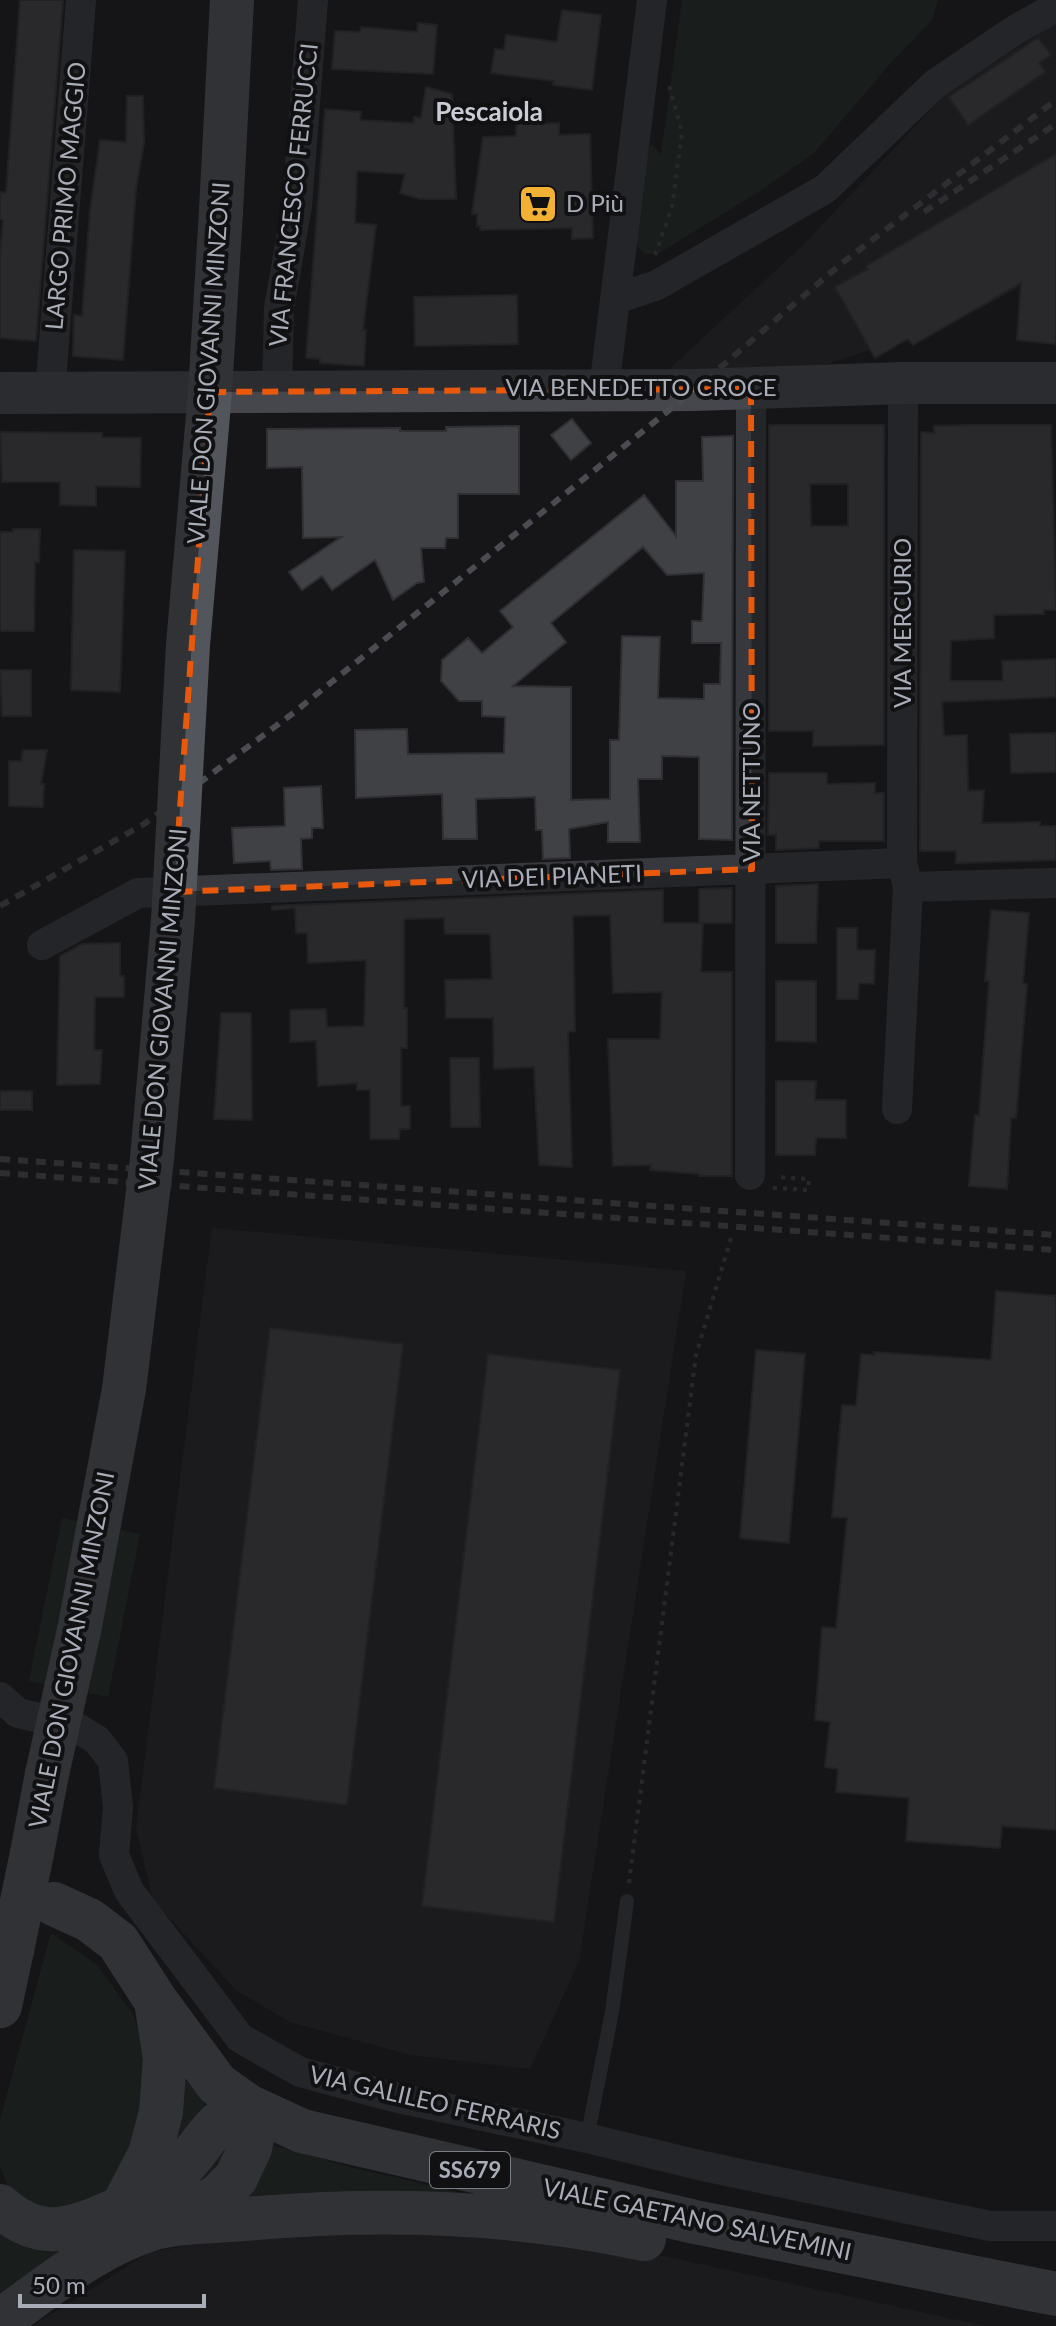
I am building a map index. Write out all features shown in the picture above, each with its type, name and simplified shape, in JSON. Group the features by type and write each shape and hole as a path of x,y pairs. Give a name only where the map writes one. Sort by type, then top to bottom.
{"main road":[{"name":"VIALE DON GIOVANNI MINZONI","path":"0,2006 80,1626 124,1389 152,1159 173,920 188,645 210,392 232,0"},
{"name":"VIA BENEDETTO CROCE","path":"0,393 751,389 903,383 1056,383"},
{"name":"VIALE GAETANO SALVEMINI","path":"54,1904 89,1920 118,1942 156,2001 217,2084 248,2106 302,2131 695,2222 1056,2294"},
{"path":"140,2217 150,2154 161,2112 165,2058 156,2001"},
{"path":"0,2321 106,2247 140,2217 148,2198 181,2169 210,2130 229,2113 248,2106"},
{"path":"0,2206 13,2218 35,2228 58,2230 140,2217 315,2213 482,2215 602,2230 1056,2325"},
{"path":"902,2293 1056,2311"}],"street":[{"name":"LARGO PRIMO MAGGIO","path":"50,393 81,0"},
{"name":"VIA FRANCESCO FERRUCCI","path":"277,391 279,308 297,206 313,0"},
{"path":"604,389 629,295 652,0"},
{"path":"629,295 657,285 825,189 935,84 1015,30 1056,7"},
{"name":"VIA MERCURIO","path":"897,1109 905,875 903,383"},
{"name":"VIA NETTUNO","path":"751,389 752,869 758,1181"},
{"name":"VIA DEI PIANETI","path":"42,945 138,893 752,869 1056,883"},
{"name":"VIA GALILEO FERRARIS","path":"6,1711 74,1726 97,1740 113,1761 118,1807 114,1855 129,1891 240,2038 300,2072 394,2097 703,2166 990,2226 1056,2226"}],"lane":[{"path":"587,2138 612,2012 627,1901"}],"path":[{"path":"629,295 672,207 682,133 668,80"},
{"path":"809,1179 808,1190 758,1181 809,1179"},
{"path":"627,1901 696,1355 731,1238"}],"highlighted area":[{"path":"751,389 752,869 174,892 210,392"}],"shaded area":[{"path":"682,0 938,0 932,20 814,153 762,190 659,253 645,254 632,241 642,151 652,145 661,154"},
{"path":"1056,22 1056,267 957,321 751,389 648,389 803,245 946,94"},
{"path":"212,1228 686,1271 579,1961 530,2069 411,2055 290,2022 236,1990 153,1900 136,1828"},
{"path":"62,1518 140,1534 108,1697 29,1681"},
{"path":"51,1933 96,1964 133,2014 148,2060 147,2109 110,2187 85,2207 63,2216 11,2195 0,2166 0,2120"},
{"path":"179,2072 212,2111 164,2171"},
{"path":"242,2129 218,2176 0,2306 0,2220 34,2241"},
{"path":"272,2145 350,2167 493,2200 234,2211"},
{"path":"358,2229 501,2234 668,2257 985,2326 33,2326 148,2253 229,2237"}],"building":[{"path":"20,0 63,0 36,341 0,338 3,220 0,219 0,192 6,193"},
{"path":"562,10 601,15 592,90 553,85 554,81 491,73 495,49 504,50 506,35 557,42"},
{"path":"418,23 437,25 433,74 332,69 335,31 360,32 361,27 417,32"},
{"path":"1038,38 1051,55 1039,63 1045,72 968,125 949,97"},
{"path":"426,87 452,94 456,199 420,199 400,193 405,174 357,171 355,223 376,225 363,330 366,330 364,366 320,363 320,359 306,358 325,109 361,112 360,120 414,123 414,117 421,118"},
{"path":"127,96 143,96 144,143 136,189 123,360 73,356 74,315 82,316 90,211 100,140 126,142"},
{"path":"559,123 559,135 590,134 593,238 572,239 572,228 480,230 477,214 472,214 483,137 516,136 516,124"},
{"path":"1056,154 1056,344 1017,340 1021,283 913,345 908,339 875,358 835,287"},
{"path":"517,295 518,344 415,346 414,297"},
{"path":"572,419 591,443 571,460 551,435"},
{"path":"769,425 884,425 884,745 813,746 813,731 769,731","holes":["810,484 848,484 848,526 811,526"]},
{"path":"1051,425 1056,610 1044,610 1044,614 994,615 994,638 951,641 950,681 1003,681 1002,661 1056,659 1056,697 942,702 944,736 967,735 968,791 984,790 982,823 1040,822 1040,826 1056,826 1056,860 956,863 956,851 920,851 921,432 934,433 934,426"},
{"path":"519,426 519,494 458,494 458,538 446,538 445,548 421,548 424,582 417,583 393,600 375,560 332,590 322,576 302,590 289,572 341,537 303,538 302,467 267,468 267,429 400,428 400,431 446,431 446,427"},
{"path":"0,432 102,433 102,437 141,438 140,487 96,486 96,506 60,505 60,482 2,482"},
{"path":"733,436 732,840 699,839 699,757 662,756 662,779 638,779 640,842 608,842 608,822 569,829 570,858 543,859 542,830 536,830 535,797 476,799 477,839 443,839 442,794 356,798 355,730 407,729 408,754 504,753 505,717 482,716 482,701 459,701 441,681 442,660 468,638 482,653 513,627 500,611 644,495 676,536 676,481 703,481 702,437","holes":["643,547 667,575 704,573 702,621 692,621 692,643 721,643 720,684 704,684 704,699 658,698 660,637 622,636 619,740 610,740 610,799 571,800 571,687 513,686 566,642 551,623"]},
{"path":"13,529 40,529 39,562 35,562 34,631 0,631 0,532 13,532"},
{"path":"74,550 125,551 120,692 71,690"},
{"path":"0,670 31,670 31,716 2,716"},
{"path":"1056,733 1056,772 1011,773 1010,734"},
{"path":"23,750 47,750 41,784 44,784 43,807 9,806 9,761 21,761"},
{"path":"769,773 827,773 827,784 875,783 875,793 884,793 884,841 819,841 819,848 776,850 776,835 768,835"},
{"path":"321,786 323,828 312,828 312,838 301,839 302,869 271,870 270,861 234,863 232,828 285,826 284,788"},
{"path":"818,884 816,943 776,943 776,886"},
{"path":"732,888 732,923 699,923 699,889"},
{"path":"663,890 663,923 703,923 701,972 732,972 732,1176 699,1176 650,1170 651,1165 613,1166 608,1039 660,1039 662,992 613,993 610,915 573,916 575,1031 568,1032 572,1167 539,1165 534,1067 494,1069 493,1018 446,1018 445,980 492,979 490,934 445,934 444,918 404,919 407,1048 401,1048 401,1106 410,1106 410,1129 400,1129 399,1139 370,1139 370,1090 357,1090 357,1083 318,1086 316,1041 290,1042 290,1010 326,1009 327,1027 364,1026 366,960 308,963 307,933 296,933 295,908 272,910 272,906"},
{"path":"991,910 1029,913 1023,983 1027,984 1016,1118 1011,1118 1007,1189 969,1186 975,1115 979,1116"},
{"path":"837,928 857,928 857,950 875,950 874,984 859,983 858,999 837,999"},
{"path":"120,943 120,976 124,976 124,997 95,997 94,1050 102,1050 100,1084 57,1085 60,956 82,944"},
{"path":"776,981 816,981 816,1042 776,1041"},
{"path":"221,1013 251,1013 252,1120 214,1119"},
{"path":"450,1058 479,1058 480,1127 451,1127"},
{"path":"776,1081 816,1081 815,1100 846,1100 846,1138 816,1138 815,1155 776,1155"},
{"path":"0,1091 32,1091 32,1110 0,1110"},
{"path":"996,1291 1056,1296 1056,1830 1002,1826 1000,1848 906,1841 909,1798 836,1792 838,1769 825,1767 830,1722 815,1720 822,1627 836,1628 847,1518 832,1517 842,1405 856,1406 861,1354 874,1355 874,1352 991,1360"},
{"path":"270,1328 403,1344 347,1805 214,1788"},
{"path":"756,1350 805,1354 789,1543 740,1538"},
{"path":"488,1354 620,1370 554,1922 422,1906"}],"railway":[{"path":"0,906 144,824 292,714 694,390 842,263 1056,100"},
{"path":"924,212 1056,124"},
{"path":"0,1159 1056,1235"},
{"path":"0,1173 1056,1250"}],"place":[{"name":"D Più","path":"538,204"}],"district":[{"name":"Pescaiola","path":"489,112"}]}
